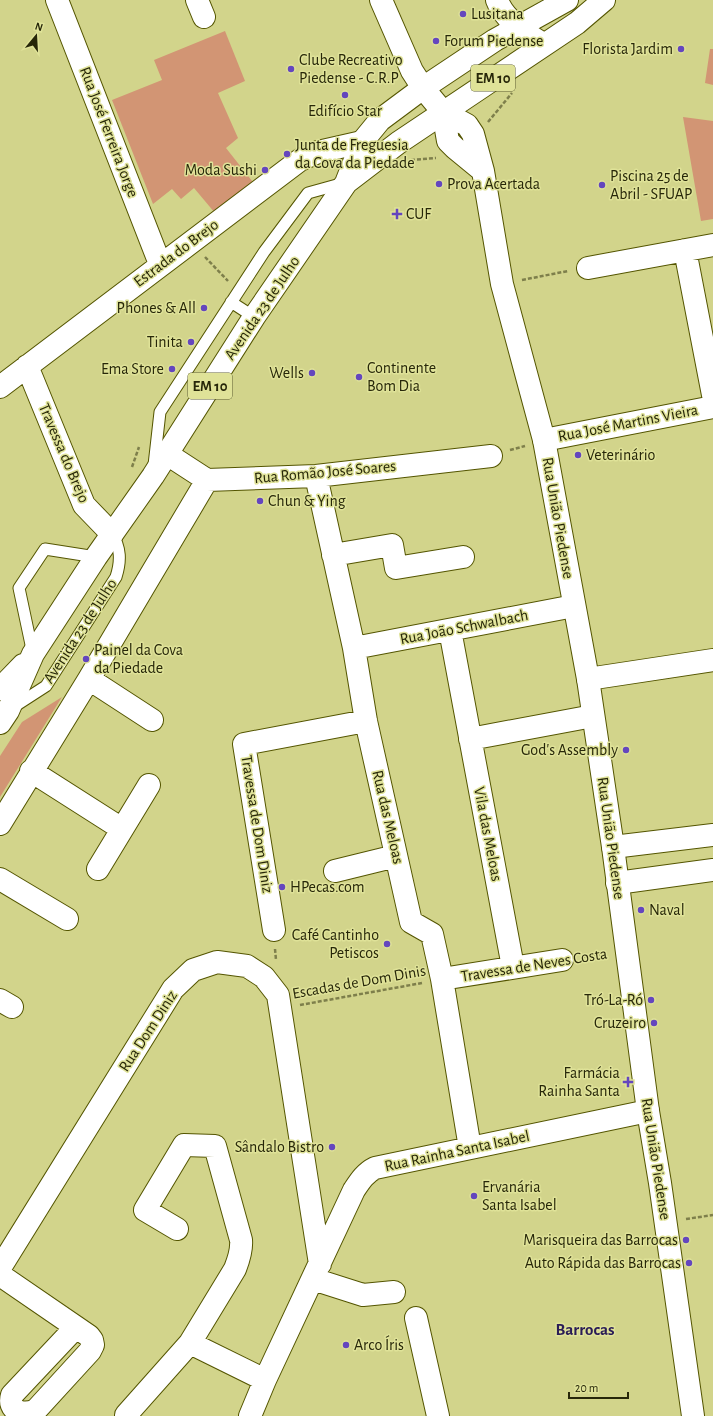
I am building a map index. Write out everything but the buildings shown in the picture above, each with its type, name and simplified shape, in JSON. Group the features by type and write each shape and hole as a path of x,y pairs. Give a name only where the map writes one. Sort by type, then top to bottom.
{"street":[{"name":"Rua José Ferreira Jorge","path":"57,0 160,264"},
{"path":"381,0 412,70 423,88 443,112"},
{"path":"496,0 517,27 543,44"},
{"name":"EM 10","path":"517,27 567,0"},
{"name":"EM 10","path":"543,44 577,23 604,0"},
{"name":"Avenida 23 de Julho","path":"4,717 33,654 96,557 153,476 254,317 346,183 362,142 380,120 423,88 517,27"},
{"name":"Avenida 23 de Julho","path":"346,183 398,143 543,44"},
{"name":"Rua União Piedense","path":"443,112 467,125 473,134 483,171 502,284 544,440 588,679 613,847 648,1111 666,1221 693,1416"},
{"name":"Estrada do Brejo","path":"0,387 160,264 300,160 318,152 362,142"},
{"path":"588,268 713,245"},
{"path":"685,250 713,395"},
{"name":"Travessa do Brejo","path":"27,366 84,504 112,534"},
{"name":"Rua José Martins Vieira","path":"544,440 713,407"},
{"path":"0,824 31,771 89,679 207,480 167,454"},
{"name":"Rua Romão José Soares","path":"207,480 316,476 491,456"},
{"name":"Rua das Meloas","path":"316,476 354,648 366,721 411,922 432,934 442,979 470,1148"},
{"path":"333,555 392,545 396,568 463,557"},
{"name":"Rua João Schwalbach","path":"354,648 574,606"},
{"name":"Vila das Meloas","path":"450,630 513,967"},
{"name":"Avenida 23 de Julho","path":"0,689 33,654"},
{"path":"588,679 713,660"},
{"path":"89,679 152,720"},
{"path":"470,739 593,716"},
{"name":"Travessa de Dom Diniz","path":"274,930 244,744 366,721"},
{"path":"31,771 122,829"},
{"path":"98,869 149,785"},
{"path":"613,847 713,835"},
{"path":"336,871 396,856"},
{"path":"617,883 713,870"},
{"path":"0,879 66,919"},
{"name":"Travessa de Neves Costa","path":"442,979 562,960"},
{"name":"Rua Dom Diniz","path":"0,1268 173,990 193,970 217,962 247,966 264,977 278,995 316,1272"},
{"name":"Rua Rainha Santa Isabel","path":"250,1416 265,1380 354,1190 369,1171 375,1168 648,1111"},
{"path":"126,1415 190,1343 235,1269 241,1251 241,1240 215,1146 184,1145 145,1210 177,1229"},
{"path":"316,1272 363,1295 394,1292"},
{"path":"0,1275 76,1327"},
{"path":"416,1318 438,1416"},
{"path":"190,1343 265,1380"}],"lane":[{"path":"153,476 160,412 231,302 264,252 308,193 346,183"},
{"path":"231,302 254,317"},
{"name":"Avenida 23 de Julho","path":"4,717 46,686 114,581 119,567 120,557 116,541 112,534"},
{"path":"33,654 19,588 45,549 96,557"}],"path":[{"path":"201,252 230,283"},
{"path":"502,284 557,273"},
{"path":"491,456 544,440"},
{"name":"Travessa de Neves Costa","path":"562,960 626,950"},
{"name":"Escadas de Dom Dinis","path":"280,1008 442,979"},
{"path":"666,1221 713,1215"}],"shaded area":[{"path":"225,31 245,81 218,93 238,138 226,148 256,186 215,213 194,188 181,199 172,189 153,204 112,100 162,80 154,60"},
{"path":"710,49 713,49 713,85 705,83"},
{"path":"683,117 713,121 713,219 701,221"},
{"path":"62,697 0,797 0,756 22,722"}],"place":[{"name":"Lusitana","path":"463,14"},
{"name":"Forum Piedense","path":"436,41"},
{"name":"Florista Jardim","path":"681,49"},
{"name":"Clube Recreativo Piedense - C.R.P","path":"291,69"},
{"name":"Edifício Star","path":"345,95"},
{"name":"Junta de Freguesia da Cova da Piedade","path":"287,154"},
{"name":"Moda Sushi","path":"265,170"},
{"name":"Prova Acertada","path":"439,184"},
{"name":"Piscina 25 de Abril - SFUAP","path":"602,185"},
{"name":"CUF","path":"397,214"},
{"name":"Phones & All","path":"204,308"},
{"name":"Tinita","path":"191,342"},
{"name":"Ema Store","path":"172,369"},
{"name":"Wells","path":"312,373"},
{"name":"Continente Bom Dia","path":"359,377"},
{"name":"Veterinário","path":"578,455"},
{"name":"Chun & Ying","path":"260,501"},
{"name":"Painel da Cova da Piedade","path":"86,659"},
{"name":"God's Assembly","path":"626,750"},
{"name":"HPecas.com","path":"282,887"},
{"name":"Naval","path":"641,910"},
{"name":"Café Cantinho Petiscos","path":"387,944"},
{"name":"Tró-La-Ró","path":"651,1000"},
{"name":"Cruzeiro","path":"654,1023"},
{"name":"Farmácia Rainha Santa","path":"628,1082"},
{"name":"Sândalo Bistro","path":"332,1147"},
{"name":"Ervanária Santa Isabel","path":"474,1196"},
{"name":"Marisqueira das Barrocas","path":"686,1240"},
{"name":"Auto Rápida das Barrocas","path":"689,1263"},
{"name":"Arco Íris","path":"346,1345"}],"district":[{"name":"Barrocas","path":"585,1329"}]}
